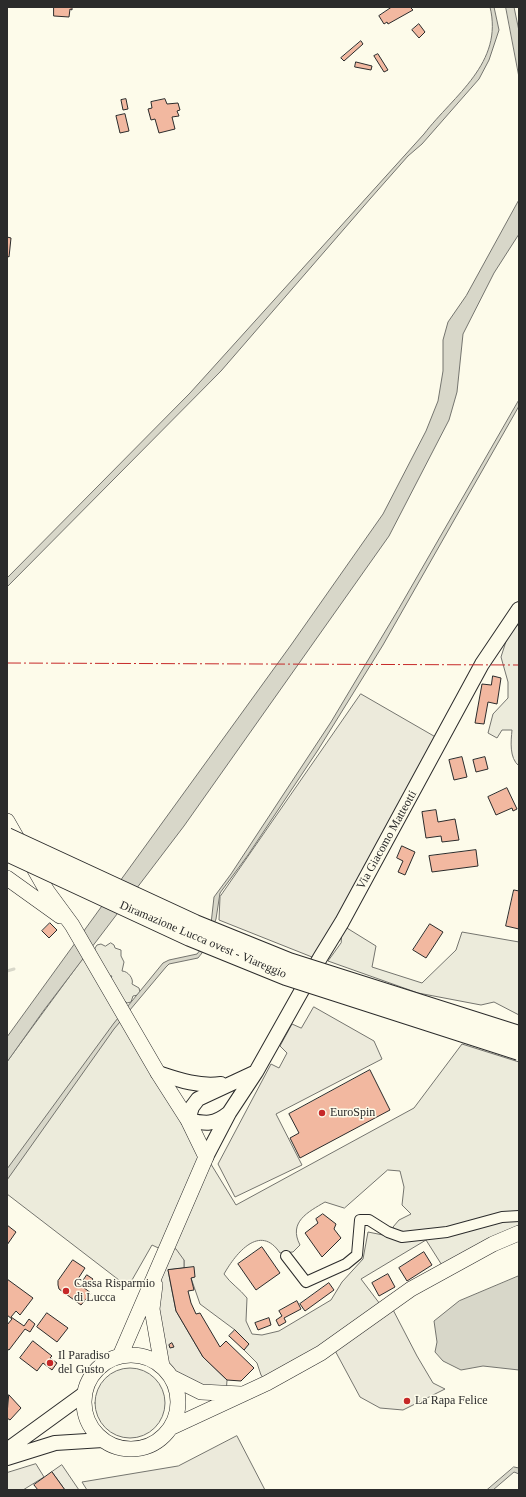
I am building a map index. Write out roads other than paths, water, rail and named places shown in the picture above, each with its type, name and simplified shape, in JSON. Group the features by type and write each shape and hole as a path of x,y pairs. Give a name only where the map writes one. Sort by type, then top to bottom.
{"highway":[{"name":"Diramazione Lucca ovest - Viareggio","path":"7,838 195,924 289,962 519,1035"},
{"name":"Diramazione Lucca ovest - Viareggio","path":"7,852 190,937 286,976 519,1051"}],"main road":[{"name":"Via Giacomo Matteotti","path":"206,1157 229,1113 256,1072 342,922 482,664 519,609"},
{"path":"7,821 47,891 72,925 124,1016 188,1120 206,1157 120,1356"},
{"path":"7,878 72,925"},
{"path":"188,1120 192,1107 198,1099 229,1083 256,1072"},
{"path":"158,1073 186,1082 209,1086 229,1083"},
{"name":"Via Giacomo Matteotti","path":"188,1120 204,1124 219,1122 229,1113"},
{"path":"170,1428 244,1394 321,1353 412,1288 493,1244 519,1233"},
{"path":"160,1264 152,1309 166,1371 177,1389 178,1403 176,1416 170,1428 160,1439 146,1447 132,1449 116,1447 103,1440 93,1431 87,1420 84,1407 84,1394 89,1380 97,1369 108,1361 120,1356 134,1355 149,1358 166,1371 201,1392 244,1394"},
{"path":"7,1450 84,1394"},
{"path":"7,1458 55,1443 103,1440"}],"street":[{"path":"286,1256 306,1282 346,1264 358,1256 360,1220 369,1220 376,1226 402,1237 446,1232 502,1217 519,1216"}],"waterway":[{"path":"7,971 14,969"}],"place":[{"name":"EuroSpin","path":"322,1113"},
{"name":"Cassa Risparmio di Lucca","path":"66,1291"},
{"name":"Il Paradiso del Gusto","path":"50,1363"},
{"name":"La Rapa Felice","path":"407,1401"}]}
